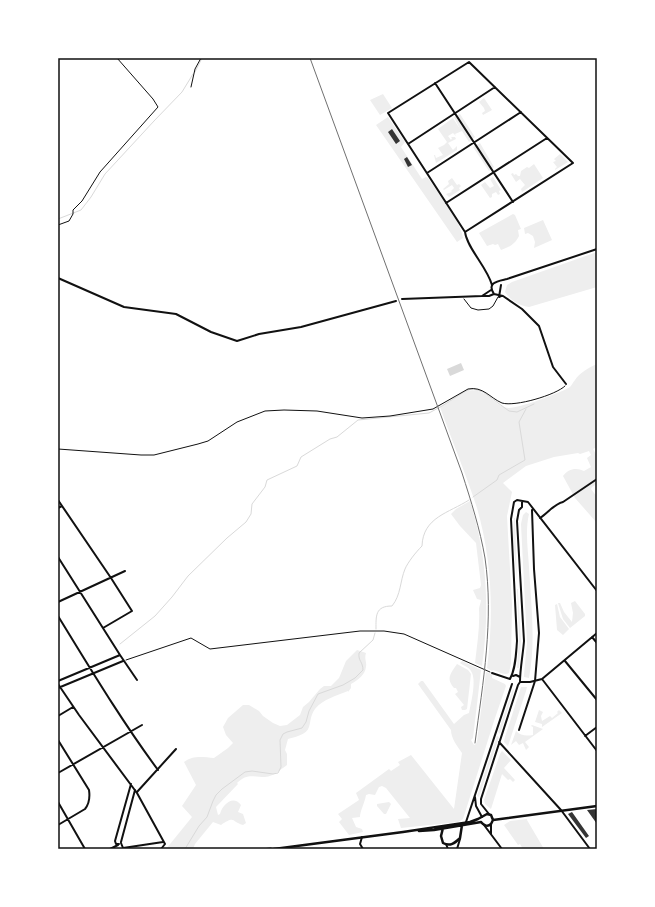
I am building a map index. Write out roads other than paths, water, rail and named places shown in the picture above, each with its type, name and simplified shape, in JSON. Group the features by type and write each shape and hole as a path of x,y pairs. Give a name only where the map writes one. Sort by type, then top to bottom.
{"street":[{"path":"465,232 572,163 469,62 388,113 465,232 466,239 490,278 492,289 482,296"},
{"path":"435,83 512,202"},
{"path":"408,144 495,87"},
{"path":"427,173 521,112"},
{"path":"446,203 547,138"},
{"path":"492,285 496,282 597,249"},
{"path":"58,278 124,307 176,314 211,332 237,341 259,334 301,327 396,301"},
{"path":"490,278 501,285"},
{"path":"499,294 501,285 507,279"},
{"path":"492,289 522,308 539,326 552,367 566,384"},
{"path":"402,299 465,298 499,294"},
{"path":"540,518 554,506 568,499 597,479"},
{"path":"58,500 132,611 103,628"},
{"path":"510,679 513,676 517,641 511,519 513,503 516,500 528,502 597,591"},
{"path":"493,820 492,816 481,804 481,799 520,682 524,641 518,529 519,510 522,505 521,501"},
{"path":"58,508 62,506"},
{"path":"513,506 515,509 519,510"},
{"path":"519,730 535,681 539,633 534,569 532,508"},
{"path":"58,557 123,661 137,680"},
{"path":"58,602 125,571"},
{"path":"58,616 130,732 158,770"},
{"path":"520,682 542,679 597,633"},
{"path":"592,637 597,643"},
{"path":"58,681 120,656"},
{"path":"59,688 123,661"},
{"path":"565,661 597,700"},
{"path":"457,849 464,823 475,796 512,684 510,679 492,673"},
{"path":"513,676 516,675 520,677"},
{"path":"542,679 597,751"},
{"path":"58,684 59,688 137,793 165,846 162,848"},
{"path":"512,684 515,686 518,685"},
{"path":"58,716 74,707"},
{"path":"58,773 142,725"},
{"path":"585,736 597,727"},
{"path":"58,740 89,790 90,800 85,808 58,825"},
{"path":"500,742 561,810 590,849"},
{"path":"137,793 176,749"},
{"path":"120,843 116,844 115,841 131,784"},
{"path":"110,849 120,843 134,790"},
{"path":"475,796 476,806 482,817 481,822"},
{"path":"58,802 85,849"},
{"path":"493,820 597,806"},
{"path":"403,832 434,830 464,823 482,817 485,814 489,814"},
{"path":"491,835 491,824 493,820"},
{"path":"274,849 464,823 481,822 502,849"},
{"path":"484,825 488,826 491,824"},
{"path":"443,828 441,836 443,843 446,844 448,849"},
{"path":"434,830 441,836"},
{"path":"362,837 360,844 363,849"},
{"path":"446,844 453,844 460,838"},
{"path":"120,843 121,847 123,848 160,844 163,842"},
{"path":"160,844 162,848"}],"lane":[{"path":"465,298 473,310 484,310 492,307 499,294"}],"waterway":[{"path":"195,72 202,58"},
{"path":"58,219 81,210 105,174 182,92 193,74"},
{"path":"120,644 155,616 188,576 227,538 246,522 251,514 252,504 265,487 267,480 297,466 301,457 330,439 337,437 358,420 429,413 471,389 483,392 509,411 517,412 534,404"},
{"path":"473,497 497,480 499,475 525,460 519,422 526,409"},
{"path":"376,629 376,620 379,610 386,606 392,606 395,602 399,593 405,569 412,557 422,546 423,536 427,528 438,517 469,500"},
{"path":"185,849 199,826 207,817 216,795 222,789 245,772 252,771 273,774 278,773 281,767 280,740 283,734 302,728 318,694 343,685 355,678 363,670 359,653 373,640 375,633"}],"railway":[{"path":"310,58 462,473 481,536 487,581 488,628 475,743"}]}
